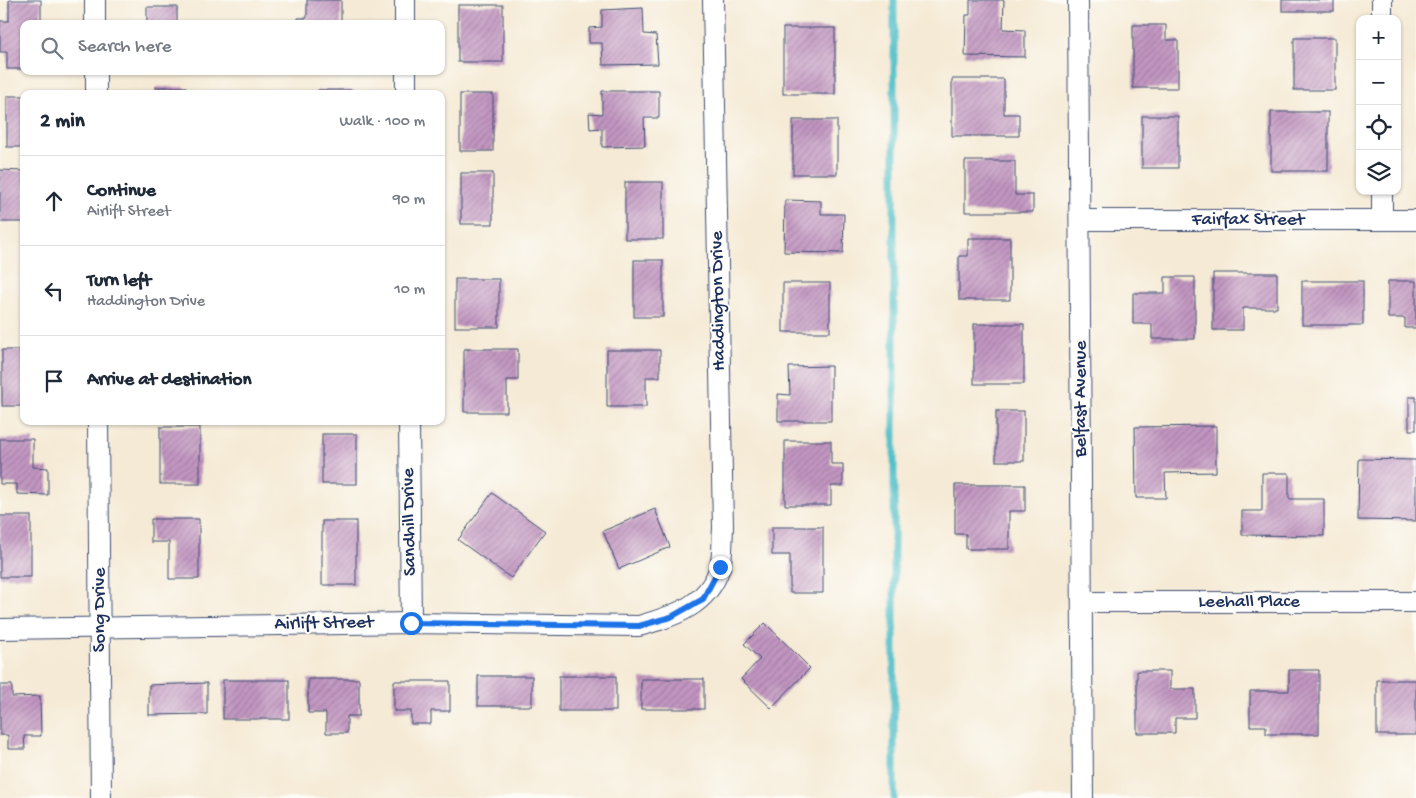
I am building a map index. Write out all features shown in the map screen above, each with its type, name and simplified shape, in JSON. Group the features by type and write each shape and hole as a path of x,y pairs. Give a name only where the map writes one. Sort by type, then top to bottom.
{"street":[{"path":"95,0 95,20"},
{"path":"405,0 406,20"},
{"name":"Haddington Drive","path":"703,599 720,567 723,528 713,0"},
{"name":"Belfast Avenue","path":"1078,0 1082,798"},
{"path":"1382,0 1382,15"},
{"path":"96,75 96,90"},
{"path":"406,75 406,90"},
{"path":"1382,195 1382,220"},
{"name":"Fairfax Street","path":"1080,220 1416,220"},
{"name":"Song Drive","path":"98,425 101,798"},
{"name":"Sandhill Drive","path":"409,425 411,623"},
{"name":"Airlift Street","path":"0,629 411,623 639,626 671,617 703,599"},
{"name":"Leehall Place","path":"1082,602 1416,602"}],"building":[{"path":"9,0 41,0 41,20 20,20 20,69 7,69 7,52 0,52 0,21 9,21"},
{"path":"307,0 341,0 341,20 298,20 298,18 307,18"},
{"path":"970,0 1004,0 1003,29 1025,30 1025,57 965,56 966,15 970,15"},
{"path":"1282,0 1334,0 1334,11 1282,11"},
{"path":"458,5 503,5 503,62 458,62"},
{"path":"147,7 177,7 177,20 147,20"},
{"path":"643,8 644,34 656,35 658,64 603,65 602,43 589,43 589,28 602,27 602,10"},
{"path":"1133,25 1166,25 1166,40 1178,40 1178,88 1133,88"},
{"path":"783,28 835,28 835,94 783,94"},
{"path":"1294,38 1335,38 1335,90 1294,90"},
{"path":"952,79 1004,79 1004,114 1019,114 1019,136 952,136"},
{"path":"156,87 186,87 186,90 156,90"},
{"path":"602,91 659,91 659,118 644,118 645,146 602,147 602,128 590,129 589,113 602,114"},
{"path":"460,94 493,94 493,151 460,151"},
{"path":"7,96 20,96 20,147 7,147"},
{"path":"1271,112 1328,112 1328,171 1271,171"},
{"path":"1142,116 1178,116 1178,168 1142,168"},
{"path":"793,120 837,120 837,174 793,174"},
{"path":"965,161 1015,161 1015,195 1033,195 1033,212 965,212"},
{"path":"0,170 20,171 20,222 0,222"},
{"path":"461,173 493,173 493,224 461,224"},
{"path":"625,182 663,182 663,239 625,239"},
{"path":"785,200 821,201 821,214 844,214 843,253 784,252"},
{"path":"968,238 1010,238 1010,300 959,300 959,256 968,256"},
{"path":"634,260 663,260 663,317 634,317"},
{"path":"1213,273 1277,273 1277,308 1243,308 1243,330 1213,330"},
{"path":"1165,277 1195,277 1195,339 1152,339 1152,324 1133,324 1133,293 1165,293"},
{"path":"455,279 499,279 499,327 455,327"},
{"path":"1302,281 1363,281 1363,325 1302,325"},
{"path":"1388,281 1416,281 1416,328 1405,328 1405,318 1388,318"},
{"path":"783,283 830,283 830,332 783,332"},
{"path":"974,324 1024,324 1024,384 974,384"},
{"path":"464,349 518,349 518,380 507,380 507,412 464,412"},
{"path":"2,350 20,350 20,406 2,406"},
{"path":"607,350 660,350 660,377 646,377 646,407 607,407"},
{"path":"831,366 831,421 778,421 778,394 790,395 789,367"},
{"path":"1409,397 1416,397 1416,430 1409,430"},
{"path":"996,411 1024,411 1024,461 996,461"},
{"path":"1216,426 1216,472 1165,473 1166,498 1136,498 1135,427"},
{"path":"160,427 200,427 200,484 160,484"},
{"path":"322,434 357,434 357,484 322,484"},
{"path":"0,439 33,439 33,467 48,468 48,495 17,494 17,484 0,484"},
{"path":"785,441 831,441 831,464 843,464 843,486 831,486 831,505 785,505"},
{"path":"1359,459 1416,460 1416,521 1358,520"},
{"path":"1262,473 1289,473 1289,499 1324,499 1324,536 1242,535 1242,511 1262,511"},
{"path":"955,485 1025,485 1025,511 1009,511 1009,549 966,549 966,534 955,534"},
{"path":"492,493 545,531 511,578 458,540"},
{"path":"655,509 670,547 619,569 603,531"},
{"path":"0,516 31,516 31,577 0,577"},
{"path":"151,519 199,519 199,579 169,579 169,542 151,542"},
{"path":"322,521 356,521 356,585 322,585"},
{"path":"772,527 823,527 823,593 790,593 790,555 772,555"},
{"path":"765,623 810,668 771,708 741,679 760,659 744,644"},
{"path":"1289,670 1319,670 1319,734 1266,734 1266,726 1250,726 1250,691 1289,691"},
{"path":"1137,671 1170,671 1170,689 1195,689 1195,718 1175,718 1175,733 1137,733"},
{"path":"478,676 532,676 532,706 478,706"},
{"path":"559,676 616,676 616,711 559,711"},
{"path":"308,679 359,679 359,716 347,716 347,733 326,733 326,713 308,713"},
{"path":"641,679 704,679 704,709 641,709"},
{"path":"223,680 289,680 289,719 223,719"},
{"path":"1377,680 1416,680 1416,735 1377,735"},
{"path":"394,681 450,681 450,711 431,711 431,724 411,724 411,711 394,711"},
{"path":"207,683 207,714 149,715 149,685"},
{"path":"0,685 12,685 12,697 40,696 41,736 24,736 25,749 8,749 8,735 0,735"}],"waterway":[{"path":"894,0 894,798"}],"route":[{"path":"411,623 639,626 671,617 703,599 720,567"}]}
